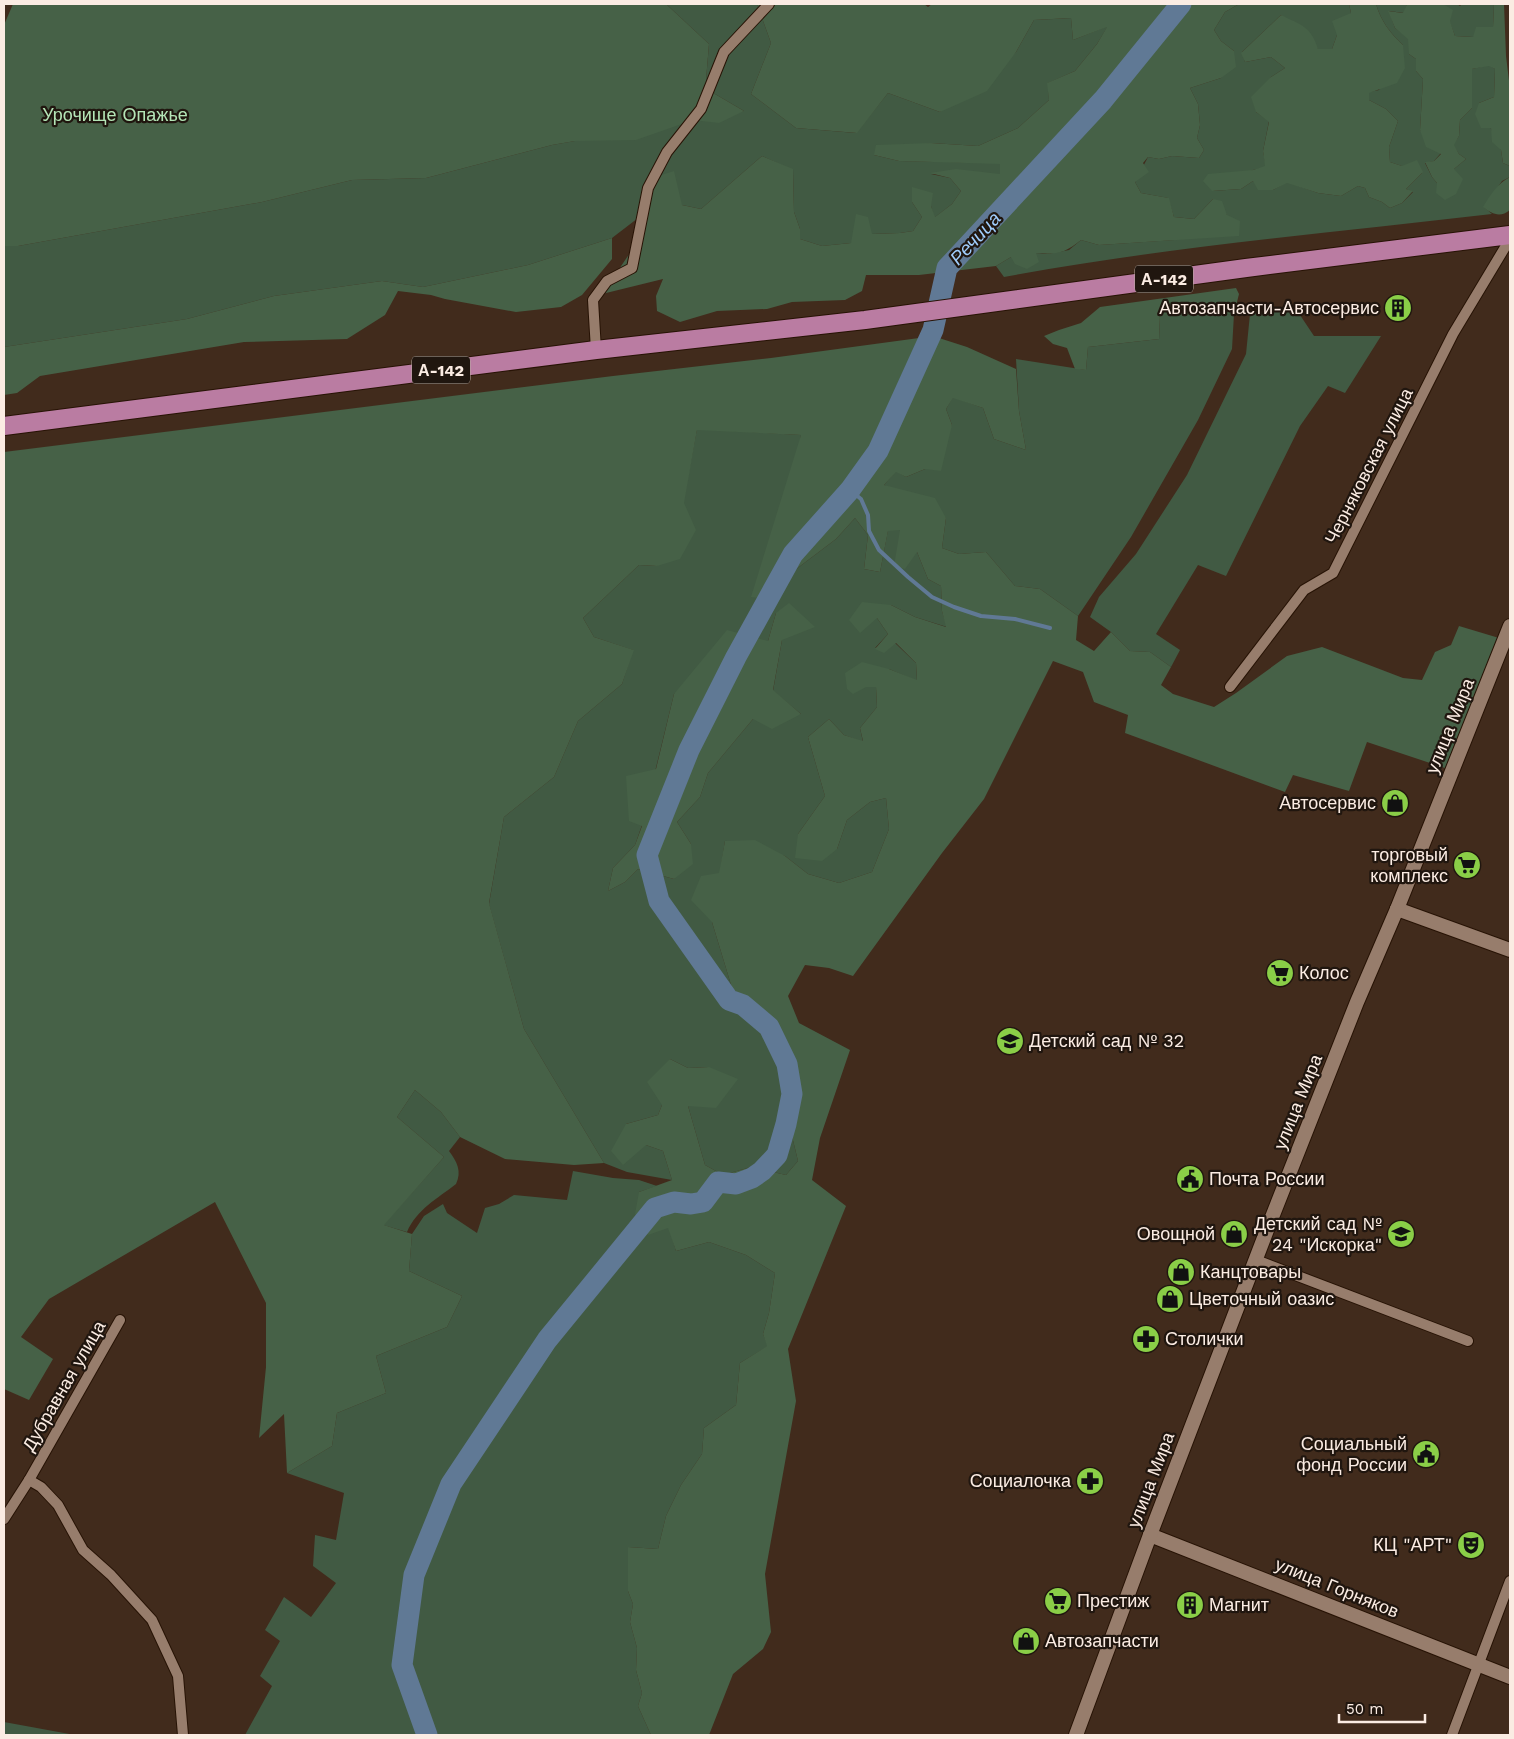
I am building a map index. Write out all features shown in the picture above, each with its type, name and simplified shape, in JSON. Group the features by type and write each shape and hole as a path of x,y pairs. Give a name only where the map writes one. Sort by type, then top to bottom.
{"highway":[{"name":"А-142","path":"4,426 596,350 879,318 1510,235"}],"main road":[{"name":"улица Мира","path":"1076,1735 1150,1535 1256,1260 1357,1002 1397,909 1510,626"},
{"path":"1397,909 1510,950"},
{"name":"улица Горняков","path":"1150,1535 1510,1677"}],"street":[{"path":"596,350 593,327 593,300 607,281 632,268 648,188 667,152 701,110 724,52 769,4"},
{"name":"Черняковская улица","path":"1230,687 1304,590 1333,573 1453,334 1510,239"},
{"path":"1256,1260 1468,1341"},
{"name":"Дубравная улица","path":"4,1519 29,1480 120,1320"},
{"path":"29,1480 41,1487 58,1505 83,1550 110,1575 152,1620 178,1676 183,1735"},
{"path":"1452,1735 1510,1580"}],"green space":[{"name":"Урочище Опажье","path":"13,4 666,4 709,44 706,80 715,94 744,111 719,123 693,120 636,140 575,141 552,145 426,178 352,180 262,202 18,246 4,246 4,25"},
{"path":"666,4 757,4 771,43 751,94 796,128 856,133 888,93 940,112 1016,52 1034,20 1071,18 1073,40 1108,26 1097,44 1075,71 1048,83 1049,100 1018,128 978,146 931,143 874,155 899,161 1000,163 1000,174 931,174 950,178 961,191 952,204 934,218 931,206 912,202 922,217 913,231 872,234 851,243 822,246 800,239 800,229 794,212 793,170 762,156 701,209 682,205 642,215 612,238 528,265 423,287 382,281 274,296 187,319 4,347 4,245 18,246 262,202 352,180 426,178 552,145 744,111 715,94 706,80 709,44"},
{"path":"757,4 924,4 928,7 932,4 1239,4 1225,12 1214,30 1221,41 1234,51 1236,67 1221,78 1190,88 1198,104 1200,125 1197,138 1204,150 1199,158 1172,156 1159,159 1148,157 1143,163 1149,172 1135,182 1141,193 1169,198 1174,217 1194,219 1213,199 1222,201 1227,215 1240,221 1239,236 1099,245 1081,240 1060,252 1050,254 1036,253 1039,262 1027,269 1015,264 1011,257 996,266 919,275 866,275 862,291 845,300 792,302 767,309 717,311 680,322 657,311 656,296 663,279 602,294 632,250 655,177 674,171 682,205 701,209 762,156 793,169 794,212 800,229 800,239 822,246 851,243 856,214 868,217 872,234 913,231 922,217 912,202 912,187 933,193 931,206 935,217 952,204 961,191 950,178 930,173 956,169 1000,174 1000,164 899,161 874,155 876,145 931,143 978,146 1018,128 1049,100 1047,83 1075,71 1097,44 1107,27 1073,40 1071,18 1034,20 1016,52 987,91 940,112 888,93 857,133 796,128 751,94 771,43"},
{"path":"1239,4 1349,4 1351,13 1337,35 1332,49 1318,49 1281,15 1242,52 1245,62 1271,57 1285,68 1271,77 1256,112 1269,121 1263,151 1266,167 1253,170 1212,191 1241,189 1253,181 1273,190 1287,182 1318,193 1341,196 1358,186 1365,188 1369,197 1382,202 1390,208 1402,203 1413,192 1406,189 1422,173 1390,162 1389,147 1398,121 1386,109 1369,100 1369,92 1379,90 1403,45 1386,26 1376,4 1407,4 1404,13 1389,11 1395,28 1409,38 1409,54 1416,59 1416,71 1423,79 1420,130 1441,153 1434,161 1425,163 1437,183 1466,159 1459,154 1453,145 1459,136 1460,120 1472,108 1472,69 1489,65 1495,69 1494,97 1479,103 1501,150 1503,163 1510,166 1510,177 1502,181 1484,207 1492,214 1186,249 1065,266 1004,277 996,266 1011,257 1069,250 1081,240 1099,245 1174,240 1227,215 1213,199 1194,219 1174,217 1168,198 1141,193 1135,182 1148,157 1159,159 1172,156 1199,158 1204,150 1197,138 1200,125 1198,104 1190,88 1221,78 1234,51 1221,41 1214,30 1225,12"},
{"path":"1349,4 1376,4 1386,26 1403,45 1405,68 1397,83 1369,93 1369,100 1386,109 1398,121 1389,147 1390,162 1402,166 1417,160 1423,172 1406,189 1413,191 1402,203 1390,208 1382,202 1369,197 1365,188 1358,186 1341,196 1318,193 1287,183 1273,190 1258,190 1253,181 1241,189 1212,191 1203,181 1208,174 1253,170 1265,166 1263,151 1269,122 1256,112 1251,97 1271,77 1285,68 1271,57 1245,62 1241,53 1281,15 1304,27 1312,35 1318,49 1332,49 1337,35 1332,21 1351,13"},
{"path":"1407,4 1443,4 1453,10 1450,21 1455,36 1473,37 1476,27 1493,27 1494,4 1504,4 1506,56 1510,89 1510,166 1503,163 1501,150 1492,142 1491,128 1481,128 1475,114 1479,103 1494,97 1495,69 1489,66 1472,69 1472,108 1460,120 1459,136 1454,145 1459,154 1466,159 1454,169 1463,179 1456,194 1445,200 1436,193 1437,183 1425,162 1434,161 1441,154 1426,147 1420,130 1423,79 1416,71 1416,59 1409,54 1408,39 1395,28 1388,11 1403,13"},
{"path":"1443,4 1457,4 1460,6 1462,4 1494,4 1493,27 1473,37 1455,36"},
{"path":"1510,177 1510,210 1503,214 1496,214 1483,207 1498,186"},
{"path":"612,238 612,259 582,295 561,307 516,312 431,295 398,291 385,315 347,339 244,342 40,376 17,393 4,395 4,347 187,319 274,296 382,281 423,287 528,265"},
{"path":"1236,288 1239,294 1234,314 1160,315 1159,339 1088,347 1086,370 1075,369 1067,348 1053,344 1044,336 1081,323 1100,307"},
{"path":"1280,308 1300,315 1314,336 1381,336 1345,393 1328,386 1300,426 1226,576 1198,565 1156,634 1180,650 1171,667 1150,652 1130,651 1111,632 1090,617 1099,597 1136,554 1187,475 1246,354 1250,314"},
{"path":"1234,314 1232,349 1198,420 1131,537 1078,616 1040,589 1015,586 986,552 959,554 942,548 946,518 884,485 896,471 906,477 925,469 952,425 946,409 953,397 983,408 994,439 1026,450 1019,411 1016,359 1086,370 1088,347 1159,339 1160,315"},
{"path":"919,338 919,373 930,359 939,338 967,347 1016,369 1019,411 1026,450 994,439 983,408 953,398 946,409 952,425 941,471 925,469 906,477 896,472 884,485 935,498 946,518 942,548 959,554 986,552 1015,586 1040,589 1078,616 1076,640 1094,651 1111,632 1130,651 1150,652 1171,667 1161,685 1173,694 1214,707 1287,656 1322,647 1403,678 1422,680 1435,652 1451,645 1459,626 1499,638 1445,768 1367,742 1349,791 1293,775 1285,792 1125,733 1128,715 1094,702 1083,672 1053,661 984,799 942,853 853,976 829,968 805,965 788,996 799,1023 850,1050 820,1138 812,1180 846,1206 788,1349 796,1401 765,1574 771,1632 763,1649 733,1674 709,1735 651,1735 638,1706 642,1693 636,1670 637,1648 630,1622 633,1604 628,1591 628,1547 658,1549 666,1516 681,1485 702,1454 704,1428 736,1405 740,1363 767,1346 763,1334 769,1313 775,1273 746,1255 709,1242 676,1251 668,1228 648,1235 635,1214 639,1192 672,1180 663,1151 646,1145 623,1165 611,1151 626,1124 658,1115 662,1105 647,1082 670,1059 688,1068 709,1067 738,1079 716,1108 688,1106 705,1165 723,1175 751,1167 786,1175 798,1161 792,1136 793,1100 787,1073 766,1035 756,1011 732,988 712,922 691,900 701,876 719,873 725,841 755,840 785,856 808,874 839,883 872,872 889,829 886,798 870,802 847,820 837,849 822,861 795,858 798,834 825,796 808,737 829,719 844,735 863,741 860,728 877,707 876,687 866,687 853,694 847,689 845,673 862,662 889,669 917,680 916,663 896,643 884,653 875,649 888,634 877,618 860,633 849,620 862,602 891,605 915,617 946,627 942,611 941,586 928,579 917,552 905,569 894,566 900,530 888,531 880,572 864,569 868,535 855,518 836,539 791,573 775,600 751,597 801,435 697,430 684,503 696,530 680,559 657,566 639,565 583,618 594,637 634,650 622,684 578,721 554,777 504,817 489,903 524,1029 604,1163 574,1165 505,1159 460,1137 441,1112 415,1090 397,1117 444,1157 384,1225 412,1234 409,1271 462,1296 447,1327 376,1356 386,1393 337,1413 332,1446 287,1473 284,1414 259,1438 266,1367 266,1303 215,1202 49,1299 21,1337 53,1359 29,1400 4,1389 4,452 771,358"},
{"path":"697,429 801,435 775,600 791,573 836,539 855,518 868,535 864,569 880,572 888,530 901,530 917,552 928,579 941,586 942,611 947,627 915,617 891,605 877,618 888,634 875,648 895,643 916,663 917,681 889,669 866,687 876,687 877,707 860,728 863,742 844,735 829,719 808,737 825,796 798,834 837,849 847,820 870,802 886,798 889,829 872,872 839,883 808,874 785,856 725,841 712,922 732,988 756,1011 766,1035 787,1073 793,1100 792,1136 798,1161 786,1175 751,1167 723,1175 705,1165 688,1106 709,1067 688,1068 670,1059 662,1105 658,1115 626,1124 646,1145 663,1151 672,1180 627,1172 604,1163 524,1029 489,904 504,817 554,777 578,721 622,684 633,650 594,637 583,618 639,565 657,566 683,503","holes":["776,613 782,640 773,691 801,714 753,719 708,773 700,797 677,822 691,844 674,879 638,869 625,882 608,891 613,868 635,845 642,825 674,694 768,641"]},
{"path":"789,603 815,627 782,640 773,690 801,714 772,729 753,719 708,773 700,797 677,822 691,844 693,864 674,879 638,869 625,882 608,891 613,868 635,845 642,826 629,821 626,776 656,769 674,694 727,630 768,641 776,613"},
{"path":"415,1090 441,1112 460,1137 449,1151 456,1163 459,1175 456,1184 422,1211 407,1232 383,1225 444,1157 397,1117"},
{"path":"573,1171 613,1178 639,1180 657,1186 639,1192 669,1227 676,1251 709,1242 746,1255 775,1273 769,1313 763,1334 768,1346 740,1363 736,1405 704,1428 702,1454 681,1485 666,1516 658,1549 628,1547 628,1591 633,1604 630,1622 637,1648 636,1670 642,1693 638,1706 651,1735 245,1735 272,1686 260,1676 280,1641 265,1630 284,1597 311,1617 336,1583 313,1566 315,1535 336,1540 344,1493 287,1473 332,1446 337,1413 386,1393 376,1356 447,1327 462,1296 409,1271 412,1234 424,1216 443,1204 447,1213 477,1233 485,1208 499,1204 514,1195 567,1200"},
{"path":"4,1722 75,1735 4,1735"}],"waterway":[{"name":"Речица","path":"427,1735 402,1665 414,1575 451,1484 547,1340 655,1208 674,1202 691,1204 703,1202 718,1182 736,1184 752,1178 762,1171 777,1155 786,1124 792,1094 787,1064 769,1027 743,1005 729,1000 659,901 647,855 689,750 736,657 793,554 850,490 878,451 933,330 947,268 1103,100 1181,4"},
{"path":"850,490 861,499 868,515 869,531 879,550 932,597 981,616 1015,619 1050,628"}],"place":[{"name":"Автозапчасти-Автосервис","path":"1398,308"},
{"name":"Автосервис","path":"1395,803"},
{"name":"торговый комплекс","path":"1467,865"},
{"name":"Колос","path":"1280,973"},
{"name":"Детский сад № 32","path":"1010,1041"},
{"name":"Почта России","path":"1190,1179"},
{"name":"Овощной","path":"1234,1234"},
{"name":"Детский сад № 24 \"Искорка\"","path":"1401,1234"},
{"name":"Канцтовары","path":"1181,1272"},
{"name":"Цветочный оазис","path":"1170,1299"},
{"name":"Столички","path":"1146,1339"},
{"name":"Социальный фонд России","path":"1426,1454"},
{"name":"Социалочка","path":"1090,1481"},
{"name":"КЦ \"АРТ\"","path":"1471,1545"},
{"name":"Престиж","path":"1058,1601"},
{"name":"Магнит","path":"1190,1605"},
{"name":"Автозапчасти","path":"1026,1641"}]}
